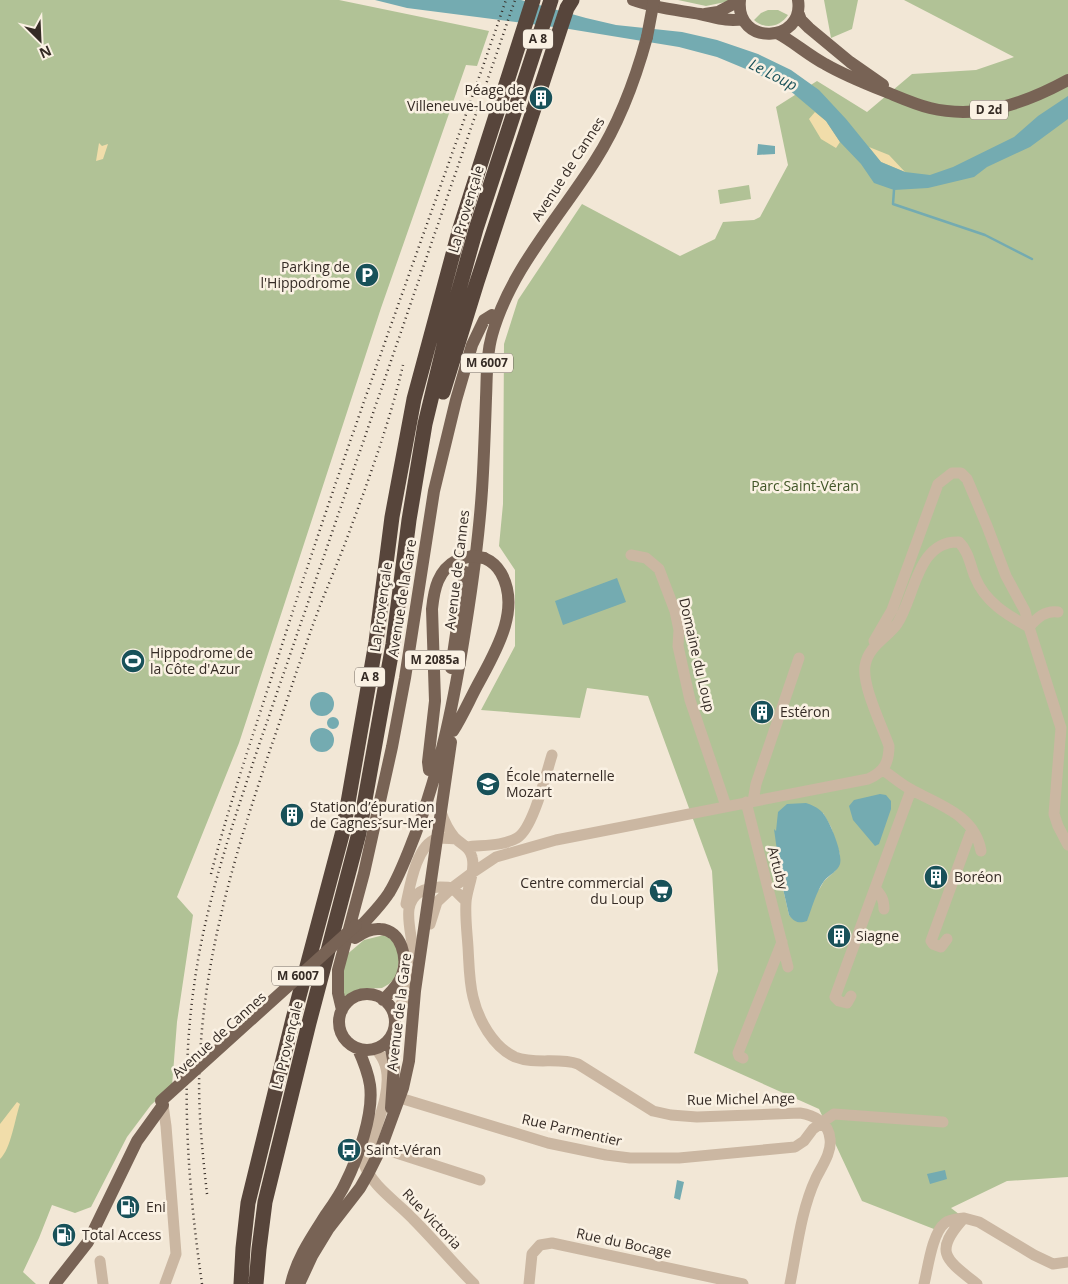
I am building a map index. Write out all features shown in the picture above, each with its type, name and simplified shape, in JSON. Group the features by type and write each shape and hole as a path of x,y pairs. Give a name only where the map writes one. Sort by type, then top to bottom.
{"highway":[{"name":"La Provençale","path":"241,1284 248,1203 342,831 376,642 392,517 414,399 460,228 533,0"},
{"name":"La Provençale","path":"256,1284 265,1202 309,1023 359,833 393,644 409,520 425,424 448,329 476,229 551,0"},
{"path":"409,520 452,360 569,4"}],"main road":[{"path":"633,0 655,7 728,21 743,19"},
{"name":"Avenue de Cannes","path":"644,36 648,0"},
{"name":"Avenue de Cannes","path":"55,1284 88,1242 137,1141 162,1103 369,918 388,894 408,853 424,813 456,687 479,527 483,478 487,356 492,336 508,292 548,228 594,163 625,107 654,0"},
{"path":"702,15 718,12 740,0 740,12 749,27 756,32 764,34 777,33 794,21 798,6"},
{"name":"D 2d","path":"798,6 804,24 850,62 906,100"},
{"name":"D 2d","path":"777,33 808,54 858,80 906,100 943,110 982,111 1022,102 1068,80"},
{"name":"Avenue de Cannes","path":"162,1103 339,948 354,932 386,886 408,837 440,734 472,526 478,374 492,315 518,259 605,132 633,76"},
{"name":"Avenue de la Gare","path":"342,1010 338,993 338,970 364,873 392,747 405,678 434,491 456,400 472,346 484,320 492,315"},
{"name":"M 2085a","path":"429,770 428,762 435,701 432,609 434,594 442,572 451,563 472,556 484,558 495,566 504,579 507,591 507,613 502,634 496,648 453,731"},
{"name":"Avenue de la Gare","path":"299,1284 312,1256 329,1228 360,1188 368,1174 381,1148 400,1098 409,1061 415,991 453,731 456,687"},
{"path":"354,932 373,929 386,930 396,937 402,948 404,967 401,978 383,1000"},
{"path":"390,1039 376,1049 366,1050 358,1049 348,1043 342,1034 339,1022 342,1010 348,1003 359,996 373,995 390,1006 394,1016 394,1029 390,1039 394,1064 391,1122"},
{"name":"Avenue de la Gare","path":"291,1284 302,1253 345,1185 365,1131 370,1108 370,1086 358,1049"}],"street":[{"path":"441,812 444,821 456,839 467,847 473,858 496,857 556,840 868,779 878,775 883,770 889,756 889,746 866,683 865,665 872,644 892,610 938,484 952,473 961,473 967,479 1006,576 1025,611 1064,724 1054,814 1068,845"},
{"path":"869,655 875,646 895,626 905,610 920,568 929,555 938,546 949,541 959,542 966,548 980,588 990,600 1003,613 1029,627"},
{"name":"Domaine du Loup","path":"631,554 646,558 659,569 677,620 679,630 678,646 690,700 726,806"},
{"path":"1029,627 1042,615 1051,611 1058,612"},
{"path":"749,802 799,658"},
{"path":"467,847 512,840 520,837 526,831 532,819 552,756"},
{"path":"883,770 911,790 938,802 963,818 979,839 981,850"},
{"path":"851,996 847,1003 839,1001 835,997 911,790"},
{"name":"Artuby","path":"749,802 788,967"},
{"path":"947,939 941,946 933,944 932,941 972,829"},
{"path":"404,967 408,948 405,911 412,879 423,851 430,842 437,839 456,839"},
{"path":"422,947 437,902 452,888 496,857"},
{"name":"Rue Michel Ange","path":"473,858 466,901 472,996 485,1026 495,1042 505,1052 531,1061 566,1061 578,1064 653,1111 671,1115 697,1117 800,1112 813,1115 822,1122"},
{"path":"394,1016 401,1006 412,970 413,955 410,920 411,904 416,894 430,888 452,888 466,901"},
{"path":"875,888 884,901 884,909"},
{"path":"743,1058 738,1053 782,942"},
{"path":"368,1174 364,1164 382,1112 386,1086 386,1067 376,1049"},
{"name":"Rue Parmentier","path":"400,1098 548,1143 630,1158 679,1158 795,1147 804,1141 813,1129 822,1122"},
{"path":"162,1103 166,1126 176,1254 165,1284"},
{"path":"790,1284 811,1190 829,1151 830,1138 822,1122 834,1114 943,1122"},
{"path":"381,1148 480,1180"},
{"name":"Rue Victoria","path":"368,1174 474,1284"},
{"path":"924,1284 936,1236 944,1224 954,1219 964,1218 979,1222 1034,1255 1053,1264 1068,1262"},
{"path":"964,1218 946,1242 946,1255 953,1266 977,1284"},
{"name":"Rue du Bocage","path":"529,1284 532,1254 540,1245 552,1243 743,1284"},
{"path":"100,1261 103,1284"}],"green space":[{"name":"Hippodrome de la Côte d'Azur","path":"0,0 339,0 489,31 477,66 466,65 381,308 239,743 177,897 193,915 177,1022 172,1086 151,1105 127,1137 91,1207 75,1213 52,1205 23,1272 36,1284 0,1284"},
{"path":"678,0 735,0 706,6"},
{"path":"824,0 858,0 852,29 831,38"},
{"name":"Parc Saint-Véran","path":"904,0 1068,0 1068,1177 1007,1181 951,1208 964,1218 939,1231 862,1201 819,1109 694,1053 718,971 712,871 648,696 587,688 580,718 481,710 515,646 515,570 499,546 503,504 504,344 518,300 582,204 680,256 715,239 723,222 754,220 760,217 788,165 776,107 817,81 867,112 912,74 976,70 1014,57","holes":["823,813 831,827 840,855 835,871 824,881 793,919 789,915 781,880 776,831"]},
{"path":"768,10 778,10 788,15 781,22 772,26 763,25 754,20 761,13"},
{"path":"749,185 751,199 720,204 718,190"},
{"path":"384,935 392,940 400,955 396,977 382,988 359,989 345,997 342,989 345,956 364,940"}],"sand":[{"path":"815,112 826,121 840,142 836,148 821,139 809,119"},
{"path":"99,143 102,146 108,144 103,159 96,161"},
{"path":"869,147 889,155 905,172 881,162"},
{"path":"17,1102 20,1104 12,1133 7,1148 0,1159 0,1124"}],"water":[{"name":"Le Loup","path":"375,0 521,0 616,25 682,32 717,40 758,54 791,70 819,90 846,119 881,162 905,172 930,175 953,167 1014,137 1038,116 1068,96 1068,119 1030,147 987,167 974,177 928,188 894,190 874,183 861,164 840,142 826,121 788,89 717,57 679,47 569,29 407,8"},
{"path":"758,144 775,146 775,154 757,155"},
{"path":"617,578 626,602 563,625 555,601"},
{"path":"322,692 327,693 333,699 333,709 327,715 322,716 317,715 311,709 310,704 311,699 317,693"},
{"path":"333,717 339,723 333,729 327,723"},
{"path":"322,728 327,729 333,735 333,745 327,751 322,752 317,751 311,745 310,740 311,735 317,729"},
{"path":"880,794 886,795 891,801 891,809 879,844 875,846 853,820 849,806 854,800"},
{"path":"806,803 818,809 825,816 840,852 840,864 821,885 807,921 799,922 789,915 781,880 774,829 776,831 778,812 787,804"},
{"path":"945,1170 947,1179 930,1184 927,1174"},
{"path":"677,1180 684,1182 680,1200 674,1198"}],"waterway":[{"path":"894,190 893,204 985,235 1032,259"}],"railway":[{"path":"211,874 241,772 329,502 506,0"},
{"path":"202,1284 190,1172 187,1060 194,986 212,895 258,748 515,0"},
{"path":"207,1194 202,1142 199,1073 203,1016 224,902 269,753 314,622 346,542 372,469 386,428 403,365"}],"place":[{"name":"Péage de Villeneuve-Loubet","path":"541,98"},
{"name":"Parking de l'Hippodrome","path":"367,275"},
{"name":"Hippodrome de la Côte d'Azur","path":"133,661"},
{"name":"Estéron","path":"762,712"},
{"name":"École maternelle Mozart","path":"488,784"},
{"name":"Station d’épuration de Cagnes-sur-Mer","path":"292,815"},
{"name":"Boréon","path":"936,877"},
{"name":"Centre commercial du Loup","path":"661,891"},
{"name":"Siagne","path":"839,936"},
{"name":"Saint-Véran","path":"349,1150"},
{"name":"Eni","path":"128,1207"},
{"name":"Total Access","path":"64,1235"}]}
